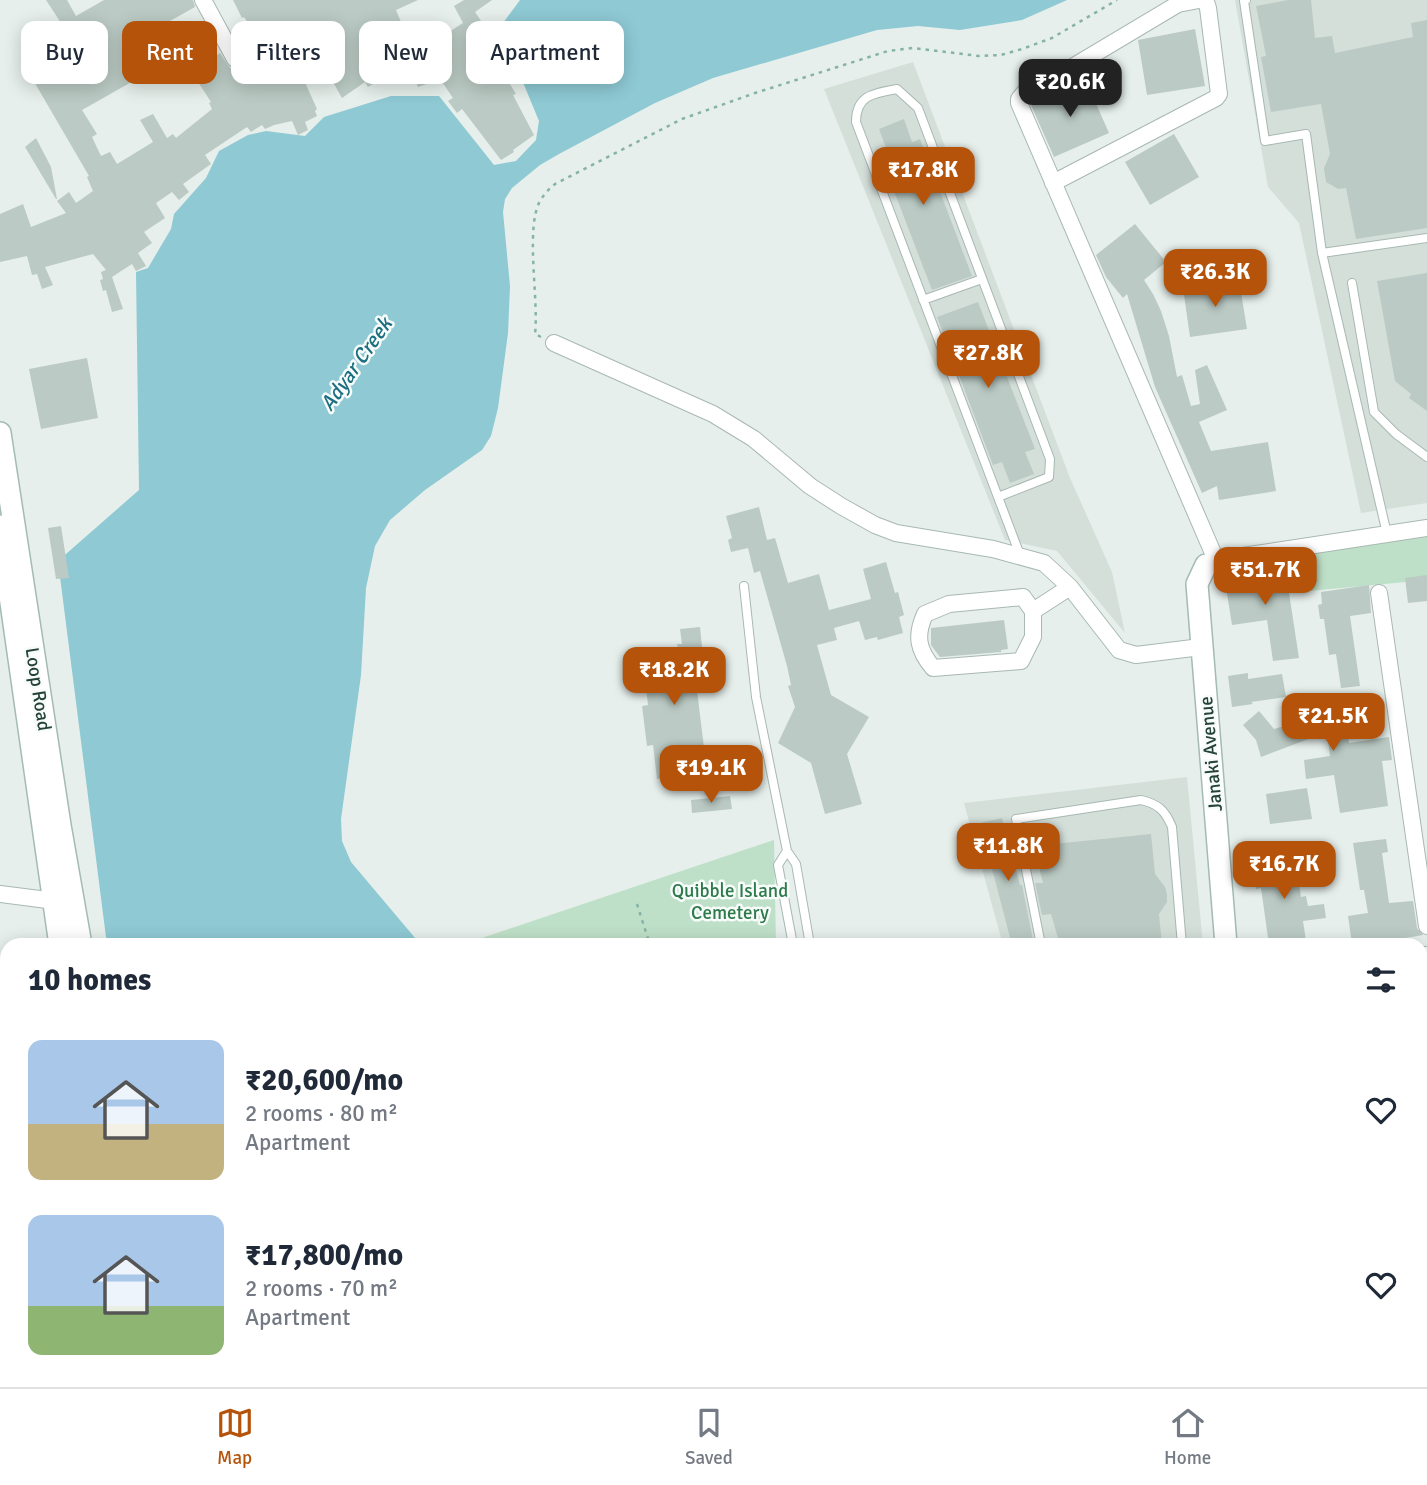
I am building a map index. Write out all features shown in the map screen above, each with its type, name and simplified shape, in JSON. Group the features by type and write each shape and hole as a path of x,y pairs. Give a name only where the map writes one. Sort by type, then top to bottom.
{"street":[{"path":"202,0 231,52"},
{"path":"1053,183 1216,98 1219,94 1206,2 1200,0 1178,4 1021,95 1020,107 1211,563 1427,528"},
{"path":"554,343 713,414 754,439 810,486 875,525 896,533 1020,555 1044,563 1070,587 1118,650 1126,654 1201,647"},
{"name":"Loop Road","path":"0,433 64,902 61,938"},
{"name":"Loop Road","path":"0,526 64,902 78,938"},
{"name":"Janaki Avenue","path":"1211,563 1197,584 1225,938"},
{"path":"1032,611 1070,587"},
{"path":"1379,593 1427,926"},
{"path":"1023,597 1032,611 1033,637 1021,661 933,668 922,655 918,629 925,614 948,604 1023,597"},
{"path":"0,894 64,902"}],"lane":[{"path":"1246,0 1244,1 1265,141 1306,134 1322,253 1387,534"},
{"path":"998,497 1049,477 1050,459 918,108 897,89 883,91 863,99 856,110 856,122 923,300 1020,555"},
{"path":"1322,253 1427,238"},
{"path":"923,300 982,279"},
{"path":"1352,283 1374,412 1396,434 1427,457"},
{"path":"744,586 756,697 787,851 796,864 809,938"},
{"path":"1040,938 1016,819 1140,800 1153,803 1166,812 1172,827 1181,938"},
{"path":"787,851 778,865 792,938"}],"path":[{"path":"535,334 535,214 546,192 566,177 682,119 755,93 888,51 913,48 979,56 1001,55 1052,38 1117,0"},
{"path":"637,904 648,938"}],"shaded area":[{"path":"1235,0 1427,0 1427,503 1361,513 1299,223 1268,187"},
{"path":"913,62 1070,478 1112,572 1125,633 1057,551 1005,540 824,89"},
{"path":"1187,777 1202,938 1001,938 964,803"}],"green space":[{"path":"1427,532 1427,580 1309,591 1304,550"},
{"name":"Quibble Island Cemetery","path":"774,840 776,938 482,938"}],"water":[{"name":"Adyar Creek","path":"520,0 1067,0 1022,20 960,30 918,26 877,30 713,78 655,103 559,154 540,165 512,188 505,199 503,212 510,286 508,333 498,408 491,436 482,450 425,490 390,520 375,546 366,588 361,675 341,819 342,841 351,862 415,938 106,938 58,561 139,490 136,272 148,268 171,229 174,214 206,178 219,151 248,135 266,131 305,136 324,117 391,96 439,96 494,165 516,161 536,140 539,121 524,84 624,84 624,21 504,21"}],"building":[{"path":"46,0 67,0 76,16 104,0 193,0 195,7 170,21 122,21 122,84 128,84 82,110 97,134 92,137 101,156 110,152 117,164 153,142 140,120 153,114 167,138 173,134 176,138 212,109 209,103 211,102 199,84 217,84 217,55 220,53 231,68 231,84 306,84 317,109 317,116 305,122 308,130 298,135 292,121 265,129 262,125 251,132 247,127 205,155 211,164 183,184 189,192 179,200 172,192 156,203 165,218 144,232 152,243 138,253 146,266 136,271 132,264 112,277 123,309 112,312 106,290 103,291 100,280 103,279 101,272 106,270 93,254 45,267 53,285 42,289 37,274 32,275 27,256 0,262 0,214 23,204 31,227 66,213 57,201 69,192 76,203 93,191 87,177 89,176 35,84 108,84 108,21 60,21"},
{"path":"233,0 418,0 396,10 401,21 359,21 359,84 362,84 342,98 334,84 345,84 345,21 247,21 242,18"},
{"path":"464,0 492,0 475,12 481,21 466,21 466,84 510,84 534,135 501,160 462,109 457,113 448,101 453,98 443,84 452,84 452,30 463,23 454,6"},
{"path":"1288,0 1311,0 1315,38 1332,36 1335,53 1413,37 1411,23 1427,20 1427,228 1356,239 1346,188 1338,189 1326,182 1324,168 1330,154 1321,104 1271,112 1261,57 1266,56 1256,6"},
{"path":"1195,29 1205,86 1147,95 1138,40"},
{"path":"1086,81 1109,133 1054,157 1031,105"},
{"path":"904,119 912,142 920,139 972,276 932,290 879,152 887,150 879,129"},
{"path":"1174,134 1199,177 1150,205 1125,162"},
{"path":"36,138 51,167 57,199 25,147"},
{"path":"1135,224 1166,262 1144,280 1161,311 1177,377 1182,375 1191,406 1200,404 1195,370 1207,365 1227,410 1199,422 1211,451 1268,442 1276,491 1219,500 1217,486 1202,493 1155,387 1127,294 1123,298 1106,277 1096,255"},
{"path":"1427,273 1427,411 1409,398 1411,394 1395,381 1377,281"},
{"path":"1239,280 1247,329 1190,337 1183,288"},
{"path":"978,302 1035,449 1025,452 1034,474 1010,483 1002,462 993,465 937,317"},
{"path":"87,358 98,418 41,429 29,369"},
{"path":"759,507 767,540 775,538 788,583 819,574 829,610 871,599 863,569 886,562 895,593 898,592 904,615 899,617 903,633 878,640 877,637 865,640 859,621 834,628 837,640 817,645 831,695 869,717 847,754 862,804 825,814 811,763 778,743 795,707 788,686 791,685 787,666 760,571 754,573 748,548 731,552 728,540 732,538 726,516"},
{"path":"61,526 69,578 56,579 48,528"},
{"path":"1285,567 1299,658 1273,661 1267,620 1232,625 1224,575"},
{"path":"1427,575 1427,601 1408,603 1405,578"},
{"path":"1369,585 1371,613 1350,616 1360,686 1341,688 1336,654 1329,655 1324,619 1320,619 1318,605 1322,604 1321,592"},
{"path":"1004,620 1008,649 1001,652 940,657 931,645 931,628"},
{"path":"700,627 703,657 693,658 707,772 657,779 653,745 647,746 642,706 648,705 643,664 633,665 632,654 678,648 677,644 682,644 680,629"},
{"path":"1248,673 1248,679 1282,674 1286,697 1232,707 1228,676"},
{"path":"1342,694 1349,743 1389,737 1392,760 1382,761 1388,806 1340,813 1334,775 1306,779 1304,760 1330,756 1327,732 1261,757 1256,740 1243,725 1259,711 1274,729 1314,717 1311,698"},
{"path":"1307,788 1312,819 1270,824 1266,794"},
{"path":"730,796 732,809 692,813 691,800"},
{"path":"1002,818 1022,885 1033,938 1010,938 980,823"},
{"path":"1151,834 1155,874 1165,887 1167,895 1167,902 1159,914 1161,938 1058,938 1051,914 1042,915 1035,883 1043,883 1034,847 1039,847 1039,839 1053,839 1054,844"},
{"path":"1386,839 1388,852 1382,853 1389,903 1413,901 1417,928 1423,935 1406,938 1351,938 1348,916 1368,913 1364,890 1360,890 1353,843"},
{"path":"1265,855 1267,862 1295,858 1301,897 1306,896 1308,906 1324,904 1326,918 1303,921 1306,938 1268,938 1261,888 1256,889 1251,857"}]}
